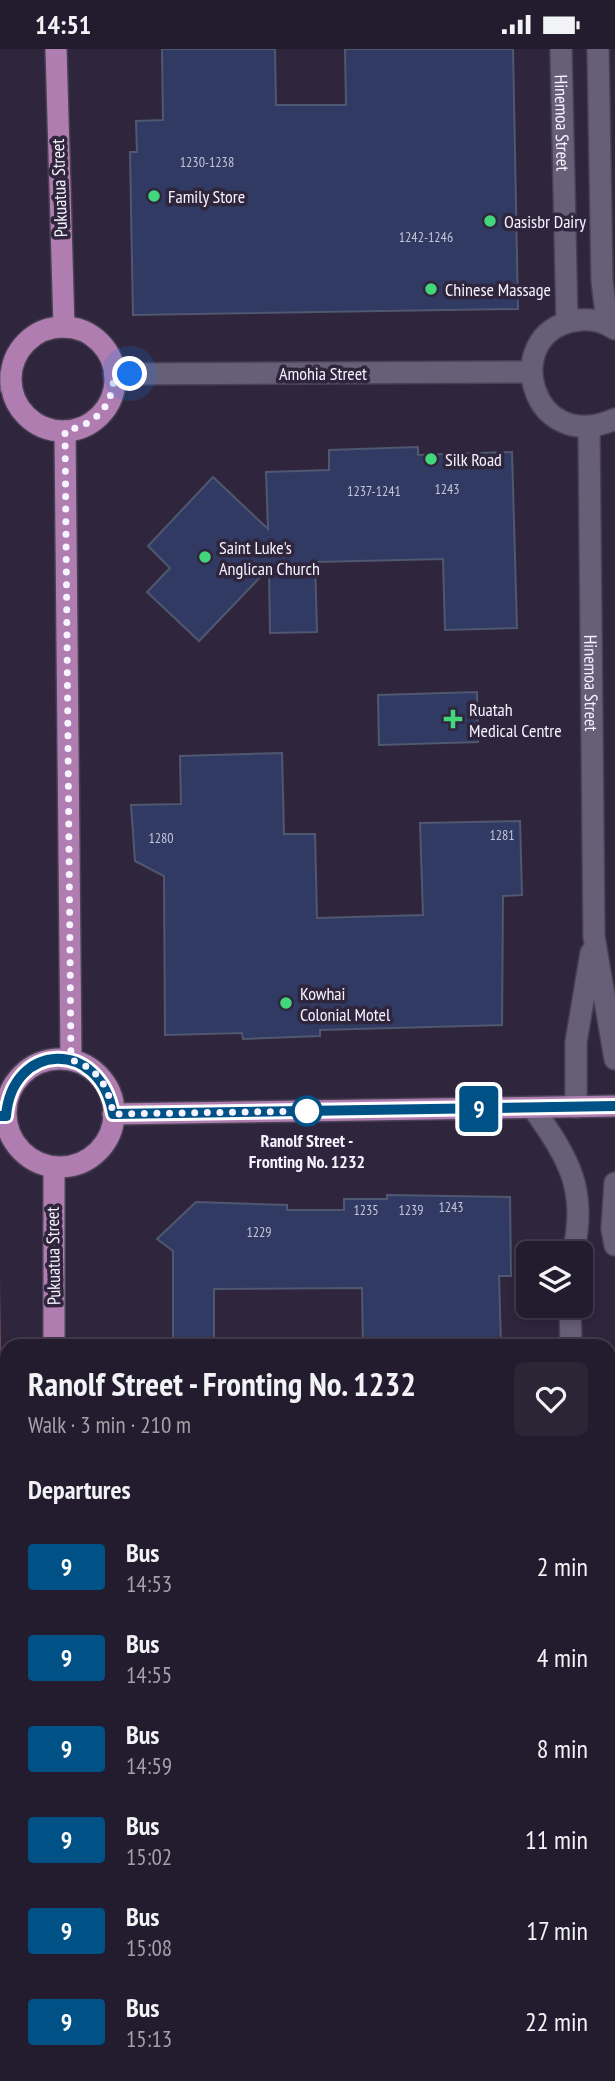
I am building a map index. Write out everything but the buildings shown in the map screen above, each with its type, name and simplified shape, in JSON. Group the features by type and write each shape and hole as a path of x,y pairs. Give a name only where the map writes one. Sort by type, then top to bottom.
{"main road":[{"name":"Pukuatua Street","path":"56,49 64,327"},
{"path":"64,327 76,328 98,340 106,350 114,374 113,391 107,406 96,419 81,428 65,431 51,430 28,417 5,381 20,349 32,337 47,329 64,327"},
{"path":"65,431 71,1060"},
{"path":"48,1060 71,1060 92,1069 102,1080 110,1094 113,1114 107,1139 97,1152 70,1166 54,1167 30,1158 21,1150 3,1116 12,1087 22,1075 48,1060"},
{"path":"113,1114 615,1106"},
{"name":"Pukuatua Street","path":"54,1167 54,1339"}],"street":[{"name":"Hinemoa Street","path":"561,49 567,322"},
{"name":"Hinemoa Street","path":"598,49 602,280 611,326"},
{"path":"611,326 583,319 567,322 540,343 531,372 534,391 548,413 562,423 589,427 615,419"},
{"name":"Amohia Street","path":"114,374 531,372"},
{"name":"Hinemoa Street","path":"589,427 594,937 615,1059"},
{"name":"Hinemoa Street","path":"576,1107 576,1041 594,937"},
{"path":"533,1108 560,1147 577,1185 580,1208 575,1241"},
{"path":"615,1182 612,1229 615,1245"},
{"path":"570,1318 571,1339"}],"bus line":[{"name":"9","path":"0,1116 6,1116 12,1087 22,1075 34,1066 59,1059 71,1060 92,1069 110,1094 113,1114 615,1106"}],"place":[{"name":"Family Store","path":"154,196"},
{"name":"Oasisbr Dairy","path":"490,221"},
{"name":"Chinese Massage","path":"431,289"},
{"name":"Silk Road","path":"431,459"},
{"name":"Saint Luke's Anglican Church","path":"205,557"},
{"name":"Ruatah Medical Centre","path":"453,719"},
{"name":"Kowhai Colonial Motel","path":"286,1003"},
{"name":"Ranolf Street - Fronting No. 1232","path":"307,1111"}],"route":[{"path":"130,374 114,374 113,391 107,406 96,419 81,428 65,431 71,1060 92,1069 102,1080 110,1094 113,1114 314,1111 307,1111"}]}
